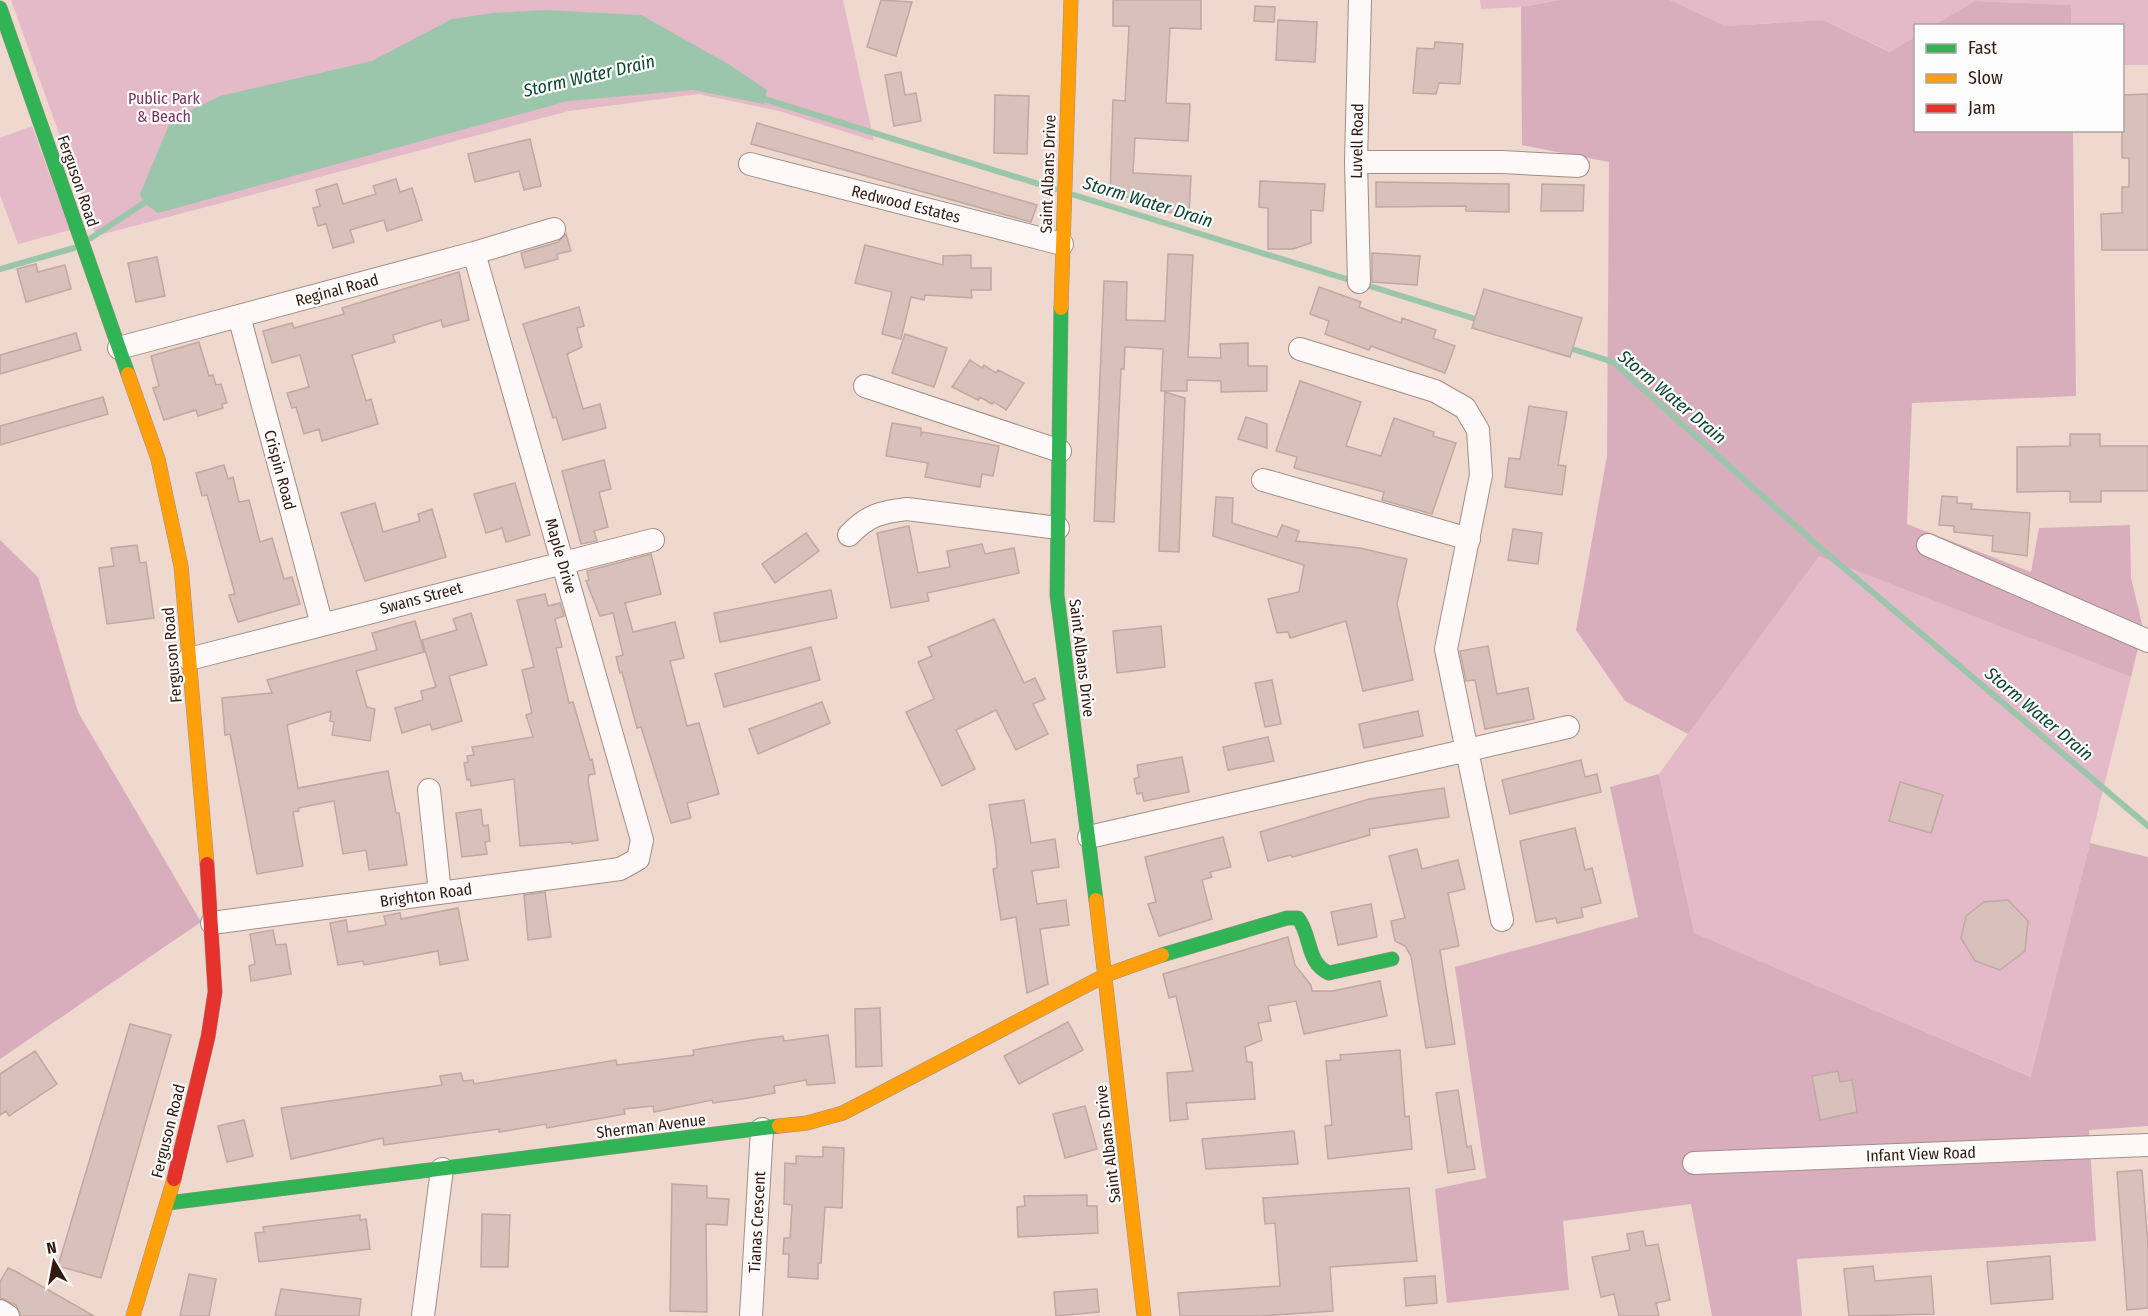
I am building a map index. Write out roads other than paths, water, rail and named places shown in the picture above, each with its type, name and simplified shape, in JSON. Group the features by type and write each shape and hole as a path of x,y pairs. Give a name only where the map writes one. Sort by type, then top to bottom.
{"street":[{"name":"Saint Albans Drive","path":"1071,0 1062,244 1060,451 1056,485 1057,595 1106,975 1144,1316"},
{"name":"Luvell Road","path":"1359,282 1356,162 1360,0"},
{"name":"Ferguson Road","path":"0,8 158,459 181,566 212,923 215,992 208,1038 168,1203 133,1316"},
{"path":"1356,162 1502,162 1578,166"},
{"name":"Redwood Estates","path":"750,164 1062,244"},
{"name":"Reginal Road","path":"119,348 474,253 554,229"},
{"name":"Maple Drive","path":"474,253 642,840 638,859"},
{"name":"Crispin Road","path":"239,316 322,625"},
{"path":"1300,349 1435,391 1465,408 1478,430 1482,458 1481,474 1446,649 1502,920"},
{"path":"865,386 1060,451"},
{"path":"1263,480 1468,539"},
{"path":"849,535 864,520 885,512 908,509 1058,528"},
{"name":"Swans Street","path":"189,659 562,561 653,540"},
{"path":"1928,545 2148,641"},
{"path":"1089,837 1568,728"},
{"path":"429,790 440,893"},
{"name":"Brighton Road","path":"212,923 620,869 638,859"},
{"name":"Sherman Avenue","path":"168,1203 807,1123 843,1113 1106,975 1192,944 1287,918 1298,918 1305,924 1313,962 1321,972 1329,974 1392,959"},
{"name":"Tianas Crescent","path":"751,1316 762,1129"},
{"name":"Infant View Road","path":"1694,1163 2148,1145"},
{"path":"423,1316 442,1169"},
{"path":"0,1311 8,1316"}],"water":[{"path":"545,10 641,15 730,65 767,90 764,104 693,90 568,101 158,213 144,203 140,194 171,120 220,96 372,61 452,19 493,13"}],"waterway":[{"name":"Storm Water Drain","path":"758,97 1055,189"},
{"name":"Storm Water Drain","path":"1074,195 1353,281"},
{"name":"Storm Water Drain","path":"91,238 150,199"},
{"name":"Storm Water Drain","path":"0,269 74,248"},
{"name":"Storm Water Drain","path":"1363,284 1482,321"},
{"name":"Storm Water Drain","path":"1566,347 1613,362 1817,545 2148,826"}],"park label":[{"name":"Public Park & Beach","path":"164,107"}]}
